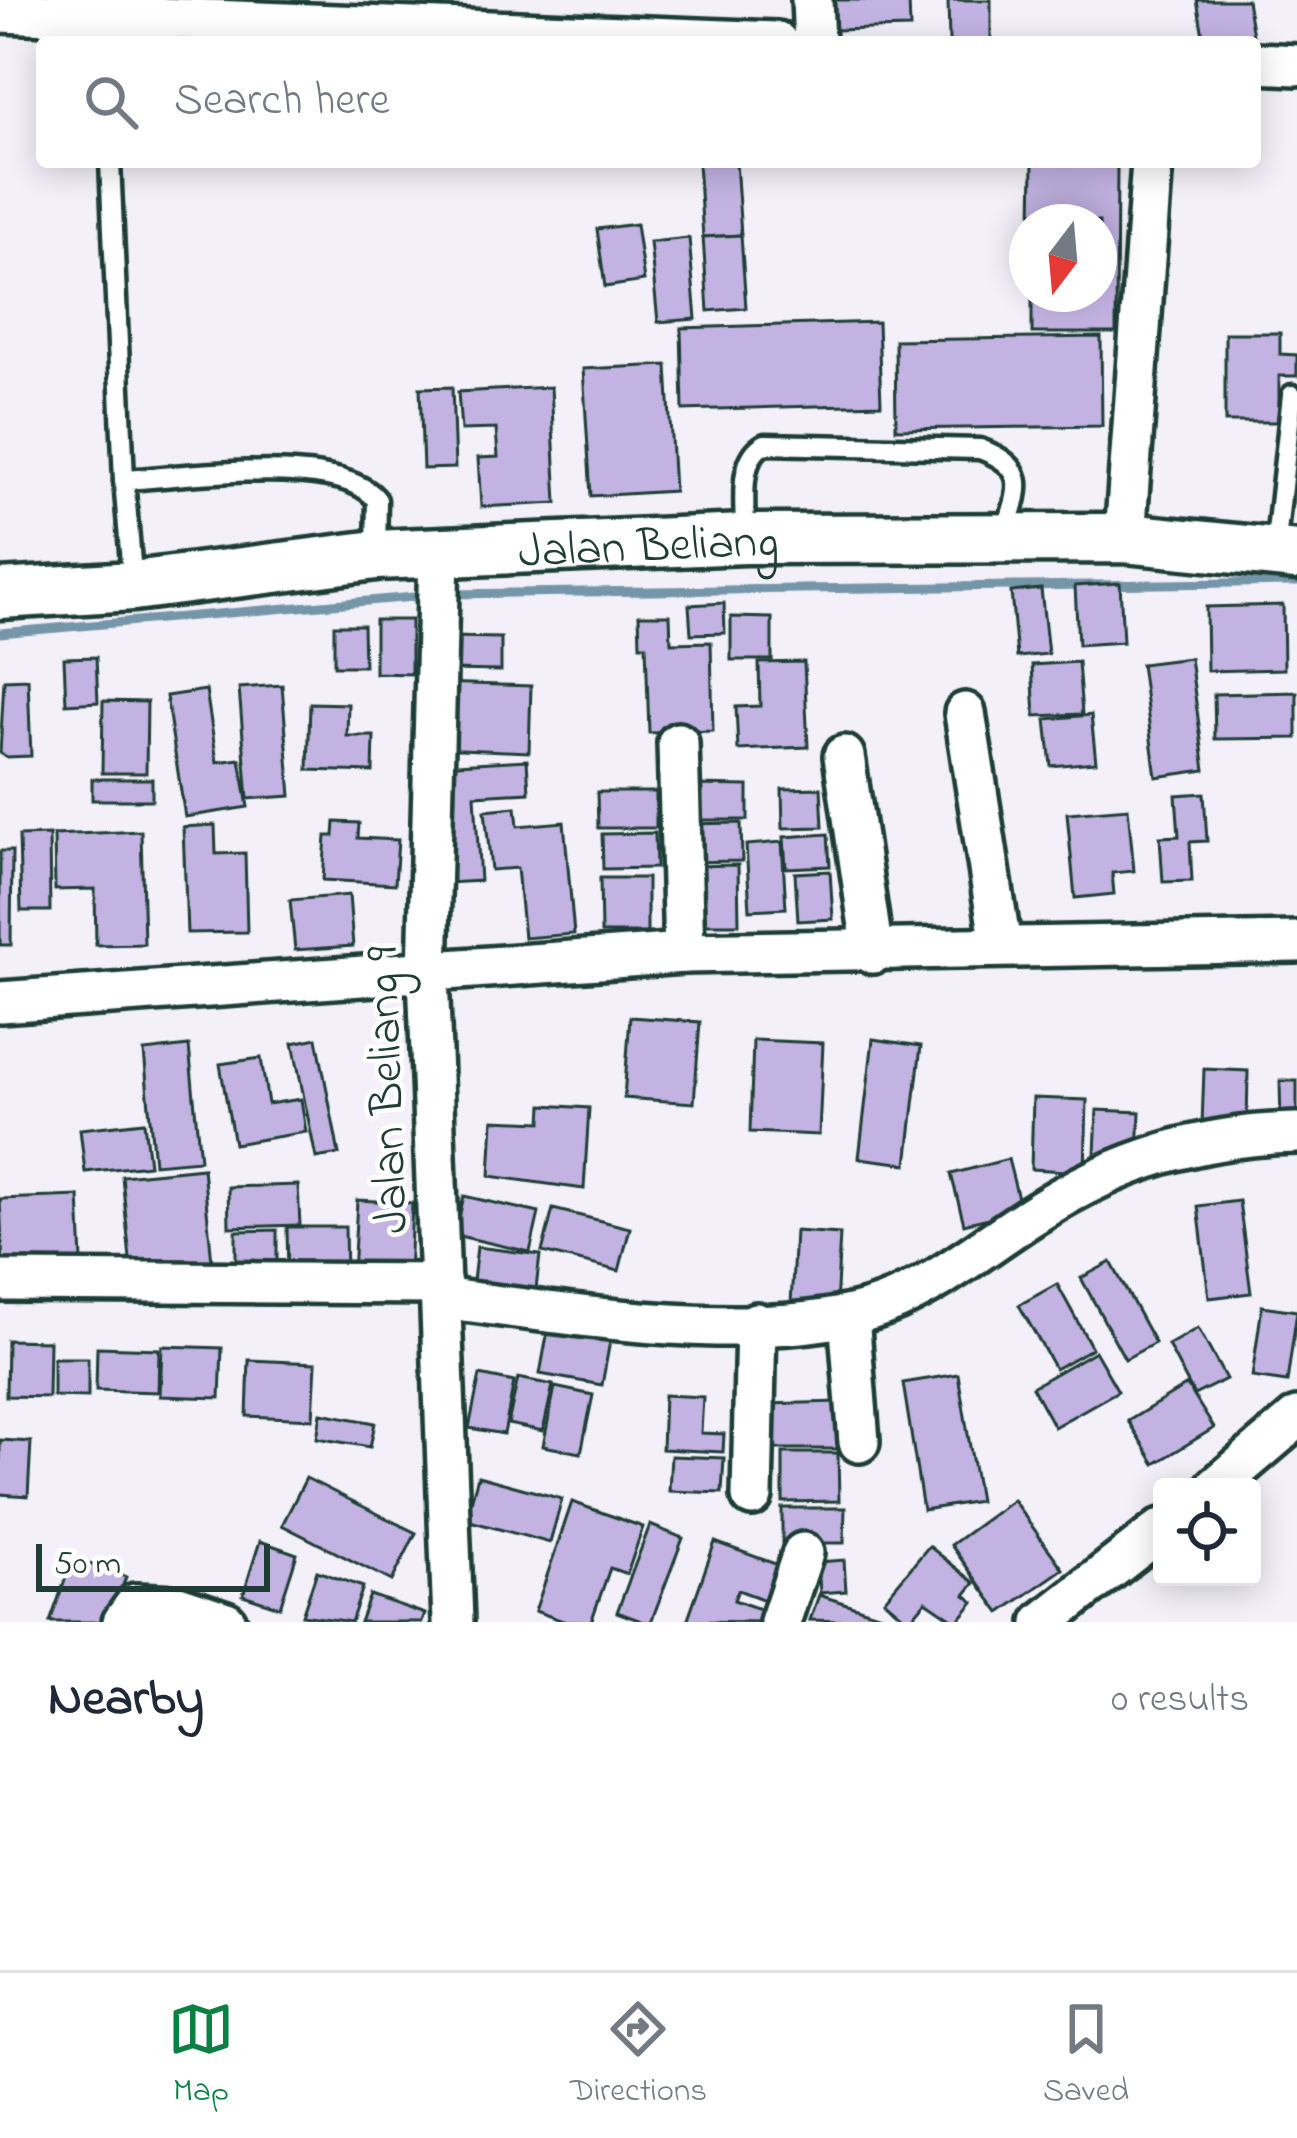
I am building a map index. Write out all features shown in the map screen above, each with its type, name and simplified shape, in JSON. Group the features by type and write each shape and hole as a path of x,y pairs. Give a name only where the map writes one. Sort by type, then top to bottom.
{"street":[{"path":"812,0 814,36"},
{"path":"8,8 641,36"},
{"path":"1261,63 1297,65"},
{"path":"1125,538 1152,168"},
{"name":"Jalan Beliang","path":"0,594 133,586 376,555 745,539 1125,538 1286,553"},
{"name":"Jalan Beliang 9","path":"439,554 428,974 452,1622"},
{"path":"965,712 1001,946"},
{"path":"678,743 684,952"},
{"path":"844,756 873,953"},
{"path":"0,1002 684,952 873,953 1001,946 1297,942"},
{"path":"0,1281 440,1291 650,1324 849,1316 922,1289 1037,1212 1126,1163 1168,1149 1297,1133"},
{"path":"849,1316 859,1442"},
{"path":"752,1496 756,1323"},
{"path":"1227,1478 1297,1418"},
{"path":"1043,1622 1153,1536"},
{"path":"780,1622 803,1553"},
{"path":"123,1622 136,1604 151,1601 226,1622"}],"lane":[{"path":"110,168 133,586"},
{"path":"1286,553 1292,395"},
{"path":"745,539 747,464 753,451 765,444 980,449 1006,458 1017,474 1018,491 1004,536"},
{"path":"124,480 296,472 351,482 377,500 376,555"}],"building":[{"path":"835,0 909,0 910,28 835,30"},
{"path":"948,0 991,0 991,36 949,36"},
{"path":"1197,0 1247,0 1253,36 1203,36"},
{"path":"698,168 736,168 741,235 703,237"},
{"path":"1033,168 1117,168 1117,204 1032,204"},
{"path":"636,224 644,281 605,287 597,229"},
{"path":"741,235 746,308 708,311 703,237"},
{"path":"689,238 696,319 658,322 650,242"},
{"path":"1032,312 1116,312 1116,333 1032,333"},
{"path":"878,322 881,404 683,410 681,328"},
{"path":"1225,333 1280,333 1280,354 1297,355 1297,376 1279,376 1279,422 1225,422"},
{"path":"1101,337 1102,426 896,429 895,340"},
{"path":"667,365 674,491 591,496 583,369"},
{"path":"452,387 455,468 423,469 420,388"},
{"path":"551,387 557,503 481,507 478,458 498,457 496,429 461,430 458,392"},
{"path":"1120,583 1123,642 1078,645 1075,586"},
{"path":"1041,589 1048,654 1017,657 1011,592"},
{"path":"724,603 725,633 691,634 689,605"},
{"path":"1283,605 1284,669 1207,671 1206,607"},
{"path":"639,615 670,615 671,643 711,642 713,731 649,733 646,645 640,645"},
{"path":"731,617 772,618 772,660 731,660"},
{"path":"375,620 411,620 411,674 375,673"},
{"path":"334,625 363,625 364,666 334,666"},
{"path":"448,637 501,638 501,671 448,670"},
{"path":"96,657 98,702 66,704 64,658"},
{"path":"1190,658 1205,770 1156,777 1141,664"},
{"path":"804,662 808,747 738,750 736,707 760,706 759,663"},
{"path":"1078,662 1082,714 1035,716 1032,665"},
{"path":"28,679 31,756 7,757 0,753 4,680"},
{"path":"439,683 531,686 529,752 437,748"},
{"path":"282,685 291,796 248,799 239,688"},
{"path":"206,690 217,762 240,759 248,807 185,817 166,696"},
{"path":"1297,692 1297,738 1215,739 1214,694"},
{"path":"103,701 147,702 146,773 102,773"},
{"path":"310,703 348,704 347,736 374,736 373,772 308,770"},
{"path":"1091,715 1096,762 1051,766 1046,719"},
{"path":"527,760 529,792 475,795 480,881 447,883 440,765"},
{"path":"92,779 152,779 152,800 92,800"},
{"path":"692,785 748,786 748,820 692,820"},
{"path":"821,788 823,827 783,828 782,789"},
{"path":"597,792 656,792 656,828 598,828"},
{"path":"1204,793 1207,841 1190,842 1192,881 1163,882 1160,837 1179,836 1176,795"},
{"path":"516,807 518,826 564,822 574,934 524,938 517,868 491,870 485,810"},
{"path":"1128,808 1134,871 1112,873 1114,894 1075,898 1067,813"},
{"path":"335,822 359,823 358,838 398,840 395,884 323,880 326,836 334,836"},
{"path":"741,823 742,861 685,862 684,824"},
{"path":"215,825 216,854 245,853 247,932 187,933 183,827"},
{"path":"141,831 144,944 96,945 95,889 55,890 54,835"},
{"path":"655,833 656,868 603,869 602,834"},
{"path":"828,834 830,866 786,868 784,837"},
{"path":"49,835 50,911 21,911 19,836"},
{"path":"782,842 786,908 750,910 746,845"},
{"path":"0,851 12,851 11,945 0,945"},
{"path":"738,865 739,924 692,924 691,866"},
{"path":"830,871 833,919 798,921 795,873"},
{"path":"600,878 647,878 647,933 601,933"},
{"path":"349,895 353,946 295,950 290,900"},
{"path":"630,1017 700,1022 694,1103 624,1098"},
{"path":"317,1038 339,1154 316,1158 293,1043"},
{"path":"873,1039 921,1046 907,1164 859,1158"},
{"path":"753,1040 823,1043 819,1135 750,1132"},
{"path":"189,1046 200,1160 154,1164 144,1051"},
{"path":"261,1058 268,1104 301,1099 306,1132 234,1144 220,1064"},
{"path":"1204,1069 1248,1071 1247,1127 1202,1125"},
{"path":"1280,1081 1297,1081 1297,1123 1281,1123"},
{"path":"1033,1098 1087,1100 1085,1172 1031,1169"},
{"path":"543,1105 589,1108 584,1189 490,1176 493,1120 542,1122"},
{"path":"1097,1110 1140,1112 1138,1155 1095,1154"},
{"path":"144,1122 149,1165 85,1172 80,1129"},
{"path":"1008,1159 1021,1210 964,1224 951,1174"},
{"path":"203,1168 212,1262 131,1270 122,1176"},
{"path":"298,1185 300,1225 229,1227 228,1187"},
{"path":"79,1196 82,1261 3,1265 0,1199"},
{"path":"464,1196 539,1213 530,1252 455,1235"},
{"path":"357,1200 412,1203 409,1278 353,1275"},
{"path":"1239,1201 1251,1293 1209,1298 1198,1206"},
{"path":"553,1209 630,1228 619,1271 542,1252"},
{"path":"287,1227 345,1227 346,1275 288,1276"},
{"path":"277,1230 277,1276 236,1277 236,1231"},
{"path":"795,1231 840,1234 836,1307 791,1304"},
{"path":"477,1247 540,1255 534,1306 471,1298"},
{"path":"1111,1262 1155,1343 1125,1359 1081,1278"},
{"path":"1057,1284 1092,1348 1055,1369 1019,1305"},
{"path":"1262,1306 1297,1311 1287,1382 1252,1377"},
{"path":"550,1319 612,1330 602,1385 540,1374"},
{"path":"1198,1328 1226,1379 1194,1395 1168,1345"},
{"path":"7,1340 49,1341 48,1397 6,1396"},
{"path":"162,1346 222,1348 220,1398 160,1396"},
{"path":"97,1347 159,1349 158,1392 96,1390"},
{"path":"1095,1351 1118,1391 1054,1427 1032,1387"},
{"path":"53,1358 88,1358 88,1397 53,1396"},
{"path":"249,1360 316,1363 313,1419 247,1416"},
{"path":"958,1374 979,1501 923,1510 903,1383"},
{"path":"480,1375 514,1382 504,1434 469,1428"},
{"path":"518,1378 553,1385 543,1431 508,1424"},
{"path":"1187,1385 1214,1428 1155,1464 1128,1421"},
{"path":"555,1387 593,1395 581,1453 543,1446"},
{"path":"664,1395 703,1397 701,1433 724,1434 723,1452 662,1449"},
{"path":"840,1402 841,1449 766,1449 765,1404"},
{"path":"321,1413 375,1423 370,1447 317,1438"},
{"path":"0,1440 31,1442 28,1496 0,1494"},
{"path":"783,1453 838,1453 839,1501 783,1502"},
{"path":"671,1456 724,1458 722,1493 669,1491"},
{"path":"478,1476 562,1499 550,1543 466,1520"},
{"path":"306,1478 416,1533 392,1581 282,1525"},
{"path":"1013,1500 1063,1569 1000,1613 951,1545"},
{"path":"572,1502 643,1527 627,1574 610,1568 591,1622 566,1622 535,1611"},
{"path":"782,1508 845,1508 844,1543 782,1543"},
{"path":"650,1525 683,1538 651,1622 644,1622 617,1612"},
{"path":"260,1541 297,1554 280,1607 243,1595"},
{"path":"715,1542 789,1569 776,1604 738,1590 734,1600 771,1613 768,1622 687,1621"},
{"path":"929,1546 975,1583 965,1595 974,1602 957,1622 926,1601 909,1621 884,1600"},
{"path":"73,1558 126,1577 109,1622 50,1622"},
{"path":"844,1560 846,1591 820,1593 818,1562"},
{"path":"317,1571 363,1587 351,1622 302,1615"},
{"path":"370,1595 425,1614 422,1622 360,1622"},
{"path":"819,1595 881,1615 878,1622 810,1620"}],"waterway":[{"path":"1177,519 1297,531"},
{"path":"448,594 1297,582"},
{"path":"0,633 425,596"}]}
